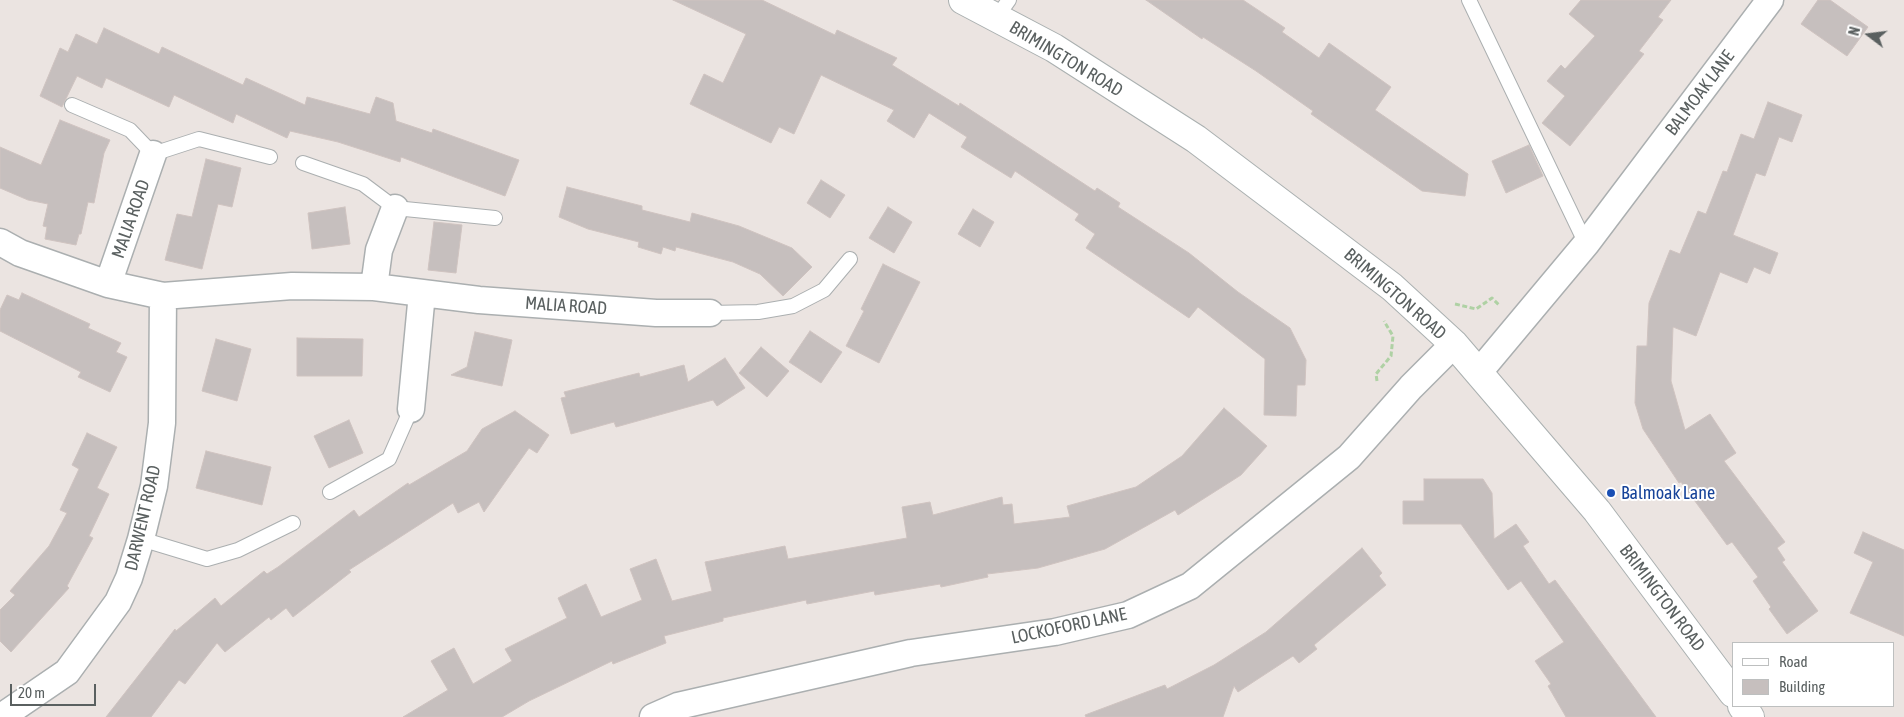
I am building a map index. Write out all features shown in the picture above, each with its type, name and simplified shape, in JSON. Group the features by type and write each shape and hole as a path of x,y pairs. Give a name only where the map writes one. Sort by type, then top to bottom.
{"main road":[{"name":"BRIMINGTON ROAD","path":"964,0 1002,9 1054,48 1196,140 1366,265 1454,344 1597,511 1732,692"}],"street":[{"name":"BALMOAK LANE","path":"1479,372 1586,244 1770,0"},
{"name":"MALIA ROAD","path":"108,284 153,154"},
{"path":"374,287 379,250 395,208"},
{"name":"MALIA ROAD","path":"0,242 20,253 108,284 163,296 292,286 374,287 422,293 646,312 710,313"},
{"path":"411,409 422,293"},
{"name":"DARWENT ROAD","path":"1,717 68,672 118,602 129,578 154,486 162,423 163,296"},
{"name":"LOCKOFORD LANE","path":"653,717 678,706 911,653 1055,632 1128,615 1190,586 1349,457 1411,387 1454,344"}],"lane":[{"path":"1469,0 1586,244"},
{"path":"72,104 130,130 153,154 199,138 270,157"},
{"path":"303,163 363,184 395,208 495,218"},
{"path":"710,313 758,312 793,306 824,290 850,259"},
{"path":"330,492 389,459 411,409"},
{"path":"141,539 207,559 238,550 293,524"}],"path":[{"path":"1448,299 1460,307 1476,309 1492,298 1520,324"},
{"path":"1376,374 1391,356 1393,336 1378,315"}],"building":[{"path":"673,0 762,0 835,35 837,30 897,58 892,65 959,106 960,103 1095,191 1097,188 1120,203 1118,207 1189,253 1238,292 1290,328 1306,360 1305,385 1297,385 1296,416 1264,415 1265,359 1198,307 1189,318 1086,248 1095,234 1075,220 1079,214 1015,171 1011,178 961,147 967,137 929,113 914,138 887,121 894,110 821,75 794,134 779,127 771,143 690,104 704,74 723,83 746,34"},
{"path":"1146,0 1243,0 1285,28 1282,32 1319,58 1329,43 1391,87 1375,110 1468,174 1465,196 1422,191 1311,114 1313,111 1256,71 1203,37 1202,39"},
{"path":"1581,0 1671,0 1658,17 1663,20 1639,51 1644,54 1570,146 1542,123 1565,96 1547,81 1561,65 1565,69 1595,36 1569,14"},
{"path":"1818,0 1830,0 1868,27 1847,56 1801,24"},
{"path":"104,28 159,54 162,47 243,85 246,78 305,105 307,97 370,114 376,97 393,103 396,121 432,133 433,129 519,160 505,196 401,157 400,162 338,142 290,131 287,138 236,114 233,123 174,95 169,107 106,78 102,88 77,76 62,107 40,96 60,48 68,52 76,34 97,44"},
{"path":"1768,102 1802,115 1792,142 1779,137 1765,176 1756,173 1733,235 1778,253 1770,274 1754,267 1747,283 1720,272 1696,336 1673,327 1671,381 1685,430 1710,414 1736,453 1724,461 1785,542 1777,548 1785,560 1782,562 1818,611 1787,634 1769,609 1771,607 1753,581 1758,577 1732,542 1727,545 1681,482 1679,483 1643,429 1635,403 1637,346 1647,346 1649,303 1670,250 1680,254 1698,211 1706,214 1723,171 1727,172 1741,134 1754,139"},
{"path":"60,120 110,140 104,153 94,203 88,202 81,234 79,234 76,245 45,239 47,227 43,226 48,204 28,200 0,188 0,147 41,165"},
{"path":"1529,145 1543,176 1506,193 1492,161"},
{"path":"206,159 241,168 232,207 218,204 202,269 165,260 177,214 192,217"},
{"path":"821,180 845,195 830,218 807,203"},
{"path":"567,187 642,206 642,210 690,222 692,213 739,226 792,248 812,267 783,296 760,274 733,262 676,247 675,251 663,247 661,254 638,247 639,242 588,229 559,217"},
{"path":"345,207 350,244 312,249 308,213"},
{"path":"888,207 912,222 894,253 869,238"},
{"path":"973,209 994,222 980,247 958,234"},
{"path":"434,222 462,225 456,273 428,270"},
{"path":"883,264 920,282 879,363 846,346 864,311 861,309"},
{"path":"22,293 90,324 88,328 121,343 116,352 127,357 110,392 78,377 81,372 0,331 0,310 7,295 19,300"},
{"path":"810,331 842,352 821,383 789,362"},
{"path":"475,332 512,340 502,386 451,375 467,367"},
{"path":"297,338 363,339 362,376 297,376"},
{"path":"216,339 251,349 237,401 202,391"},
{"path":"761,347 789,371 767,397 739,373"},
{"path":"725,358 745,388 717,406 713,400 616,427 614,422 571,434 561,398 566,397 564,392 639,373 640,377 684,365 688,382"},
{"path":"1224,408 1267,446 1241,475 1178,515 1175,510 1105,549 1038,568 987,574 988,577 941,587 940,584 875,595 874,591 807,604 806,600 723,618 723,621 664,636 666,643 613,664 612,661 529,701 502,717 403,717 448,690 431,661 454,648 473,684 512,661 505,649 567,618 558,598 586,584 601,617 642,600 630,569 656,559 672,601 712,591 705,562 785,546 788,559 907,538 902,507 930,502 933,515 1002,497 1003,505 1012,504 1014,524 1070,517 1067,506 1136,487 1182,456"},
{"path":"515,411 549,435 537,453 529,448 484,512 479,502 458,513 453,503 349,570 351,572 293,617 286,608 271,620 269,617 225,652 217,643 185,684 179,680 151,717 106,717 175,629 176,631 215,598 221,606 264,571 267,574 278,567 354,510 359,517 408,483 409,485 467,451 482,429"},
{"path":"349,420 363,453 329,468 314,436"},
{"path":"87,433 117,447 97,488 109,494 89,536 93,538 67,586 69,588 11,652 0,641 0,610 15,595 10,591 49,546 67,513 60,510 79,469 72,465"},
{"path":"206,451 271,467 262,505 196,488"},
{"path":"1424,479 1483,479 1492,493 1494,539 1516,524 1529,542 1523,546 1549,584 1555,580 1656,717 1566,717 1548,686 1551,684 1535,661 1564,642 1521,581 1508,590 1461,524 1403,524 1403,501 1424,501"},
{"path":"1863,532 1904,550 1904,636 1850,613 1873,562 1854,553"},
{"path":"1362,548 1382,573 1379,576 1386,585 1314,645 1317,649 1299,663 1293,656 1238,692 1234,686 1223,717 1086,717 1085,715 1165,685 1167,689 1214,665 1266,632"}],"place":[{"name":"Balmoak Lane","path":"1611,493"}]}
